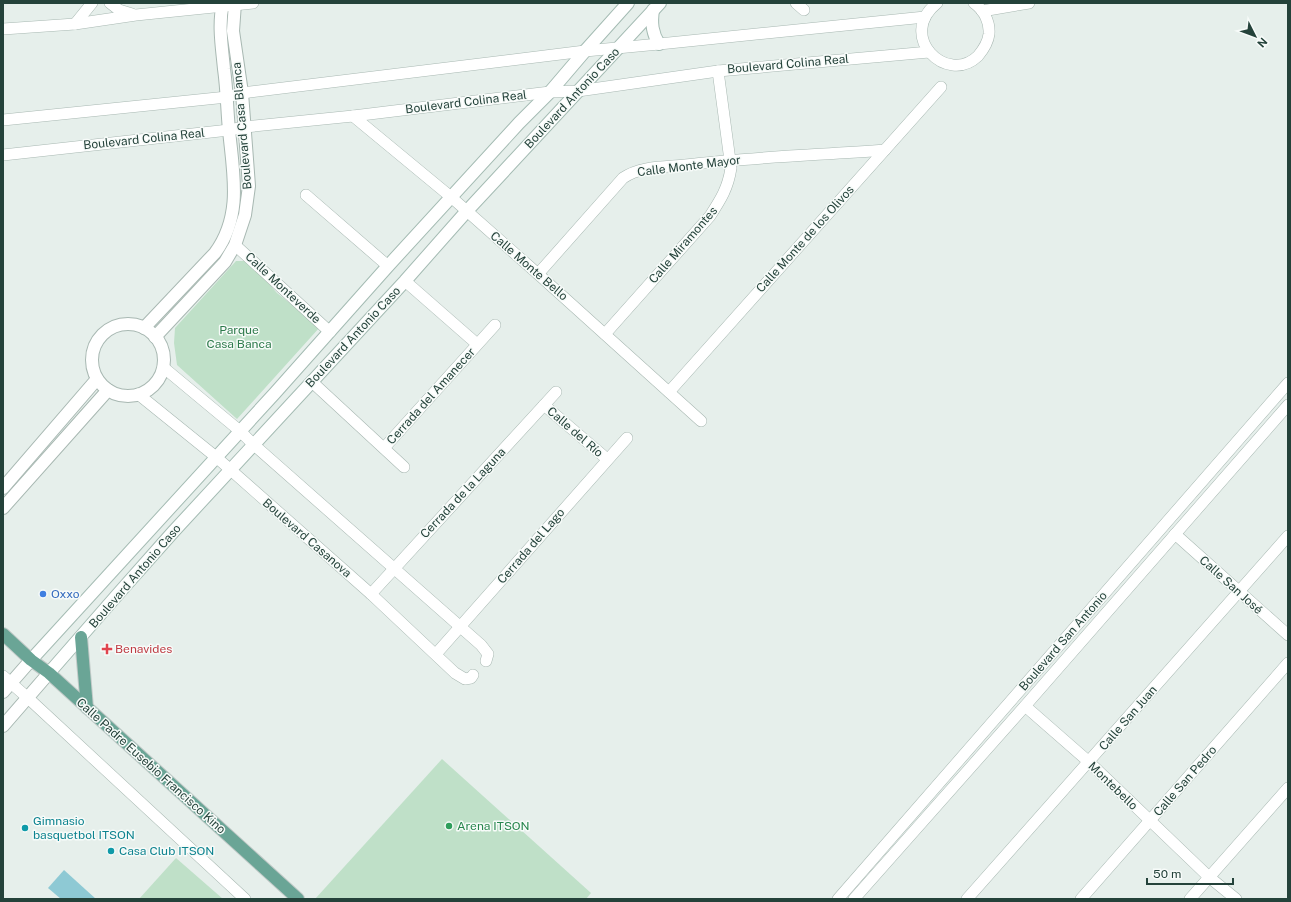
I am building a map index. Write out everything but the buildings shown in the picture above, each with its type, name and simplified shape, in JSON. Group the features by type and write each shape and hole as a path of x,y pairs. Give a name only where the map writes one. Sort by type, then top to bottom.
{"main road":[{"name":"Boulevard Antonio Caso","path":"6,684 32,660 103,580 330,332 388,266 550,92 584,50 628,3"},
{"name":"Boulevard Casa Blanca","path":"155,337 225,262 235,244 245,216 249,192 245,127 242,93 229,4"},
{"name":"Boulevard Casa Blanca","path":"144,328 211,258 222,243 232,216 235,196 234,172 220,26 229,4"},
{"name":"Boulevard Antonio Caso","path":"3,726 173,532 405,281 578,90 656,7"},
{"path":"656,7 652,25 654,36 659,44"},
{"path":"131,324 144,328 155,337 162,351 163,367 158,379 144,392 127,396 117,394 108,390 97,379 92,367 92,354 97,341 106,331 118,325 131,324"},
{"path":"3,488 97,379"},
{"path":"3,508 108,390"},
{"path":"158,520 173,532"},
{"path":"103,580 118,594"},
{"name":"Calle Padre Eusebio Francisco Kino","path":"3,634 49,673 298,899"},
{"path":"81,637 86,708"}],"street":[{"path":"76,24 92,3"},
{"path":"110,3 119,10 136,14"},
{"path":"3,29 76,24 136,14 229,4 254,3"},
{"path":"932,4 925,17 922,31 923,38 929,52 939,60 951,64 960,64 976,58 984,48 988,36 988,23 982,11 974,3"},
{"path":"982,11 1029,3"},
{"path":"3,120 228,97 242,93 584,50 618,48 925,17"},
{"name":"Boulevard Colina Real","path":"3,155 578,90 718,71 929,52"},
{"name":"Calle Miramontes","path":"604,334 710,216 729,182 730,160 718,71"},
{"name":"Calle Monte de los Olivos","path":"669,392 941,87"},
{"name":"Calle Monte Bello","path":"353,116 451,197 701,421"},
{"name":"Calle Monte Mayor","path":"538,274 629,173 647,169 730,160 885,150"},
{"path":"306,195 388,266"},
{"name":"Calle Monteverde","path":"235,244 330,332"},
{"name":"Cerrada del Amanecer","path":"405,281 477,344"},
{"name":"Cerrada del Amanecer","path":"384,448 495,325"},
{"path":"163,367 240,431 460,627 486,651 489,656 486,661"},
{"path":"311,381 404,467"},
{"name":"Boulevard San Antonio","path":"838,899 1288,383"},
{"name":"Cerrada de la Laguna","path":"370,594 556,392"},
{"name":"Boulevard Casanova","path":"138,394 216,457 462,678 468,679 473,676"},
{"name":"Calle del Río","path":"544,405 607,459"},
{"name":"Boulevard San Antonio","path":"854,899 1288,406"},
{"name":"Cerrada del Lago","path":"436,654 627,438"},
{"name":"Calle San José","path":"1175,534 1288,635"},
{"name":"Calle San Juan","path":"967,899 1288,536"},
{"name":"Calle San Pedro","path":"1081,899 1288,663"},
{"path":"6,684 28,698 245,899"},
{"name":"Montebello","path":"1025,706 1089,762 1209,877 1236,899"},
{"path":"1190,899 1288,788"}],"green space":[{"name":"Parque Casa Banca","path":"236,261 249,261 277,293 320,327 237,419 177,365 174,343 175,328"},
{"name":"Arena ITSON","path":"442,759 591,893 586,899 315,899"},
{"path":"176,858 223,899 139,899"}],"water":[{"path":"64,870 96,899 61,899 48,888"}],"place":[{"name":"Oxxo","path":"43,594"},
{"name":"Benavides","path":"107,649"},
{"name":"Arena ITSON","path":"449,826"},
{"name":"Gimnasio basquetbol ITSON","path":"25,828"},
{"name":"Casa Club ITSON","path":"111,851"}]}
